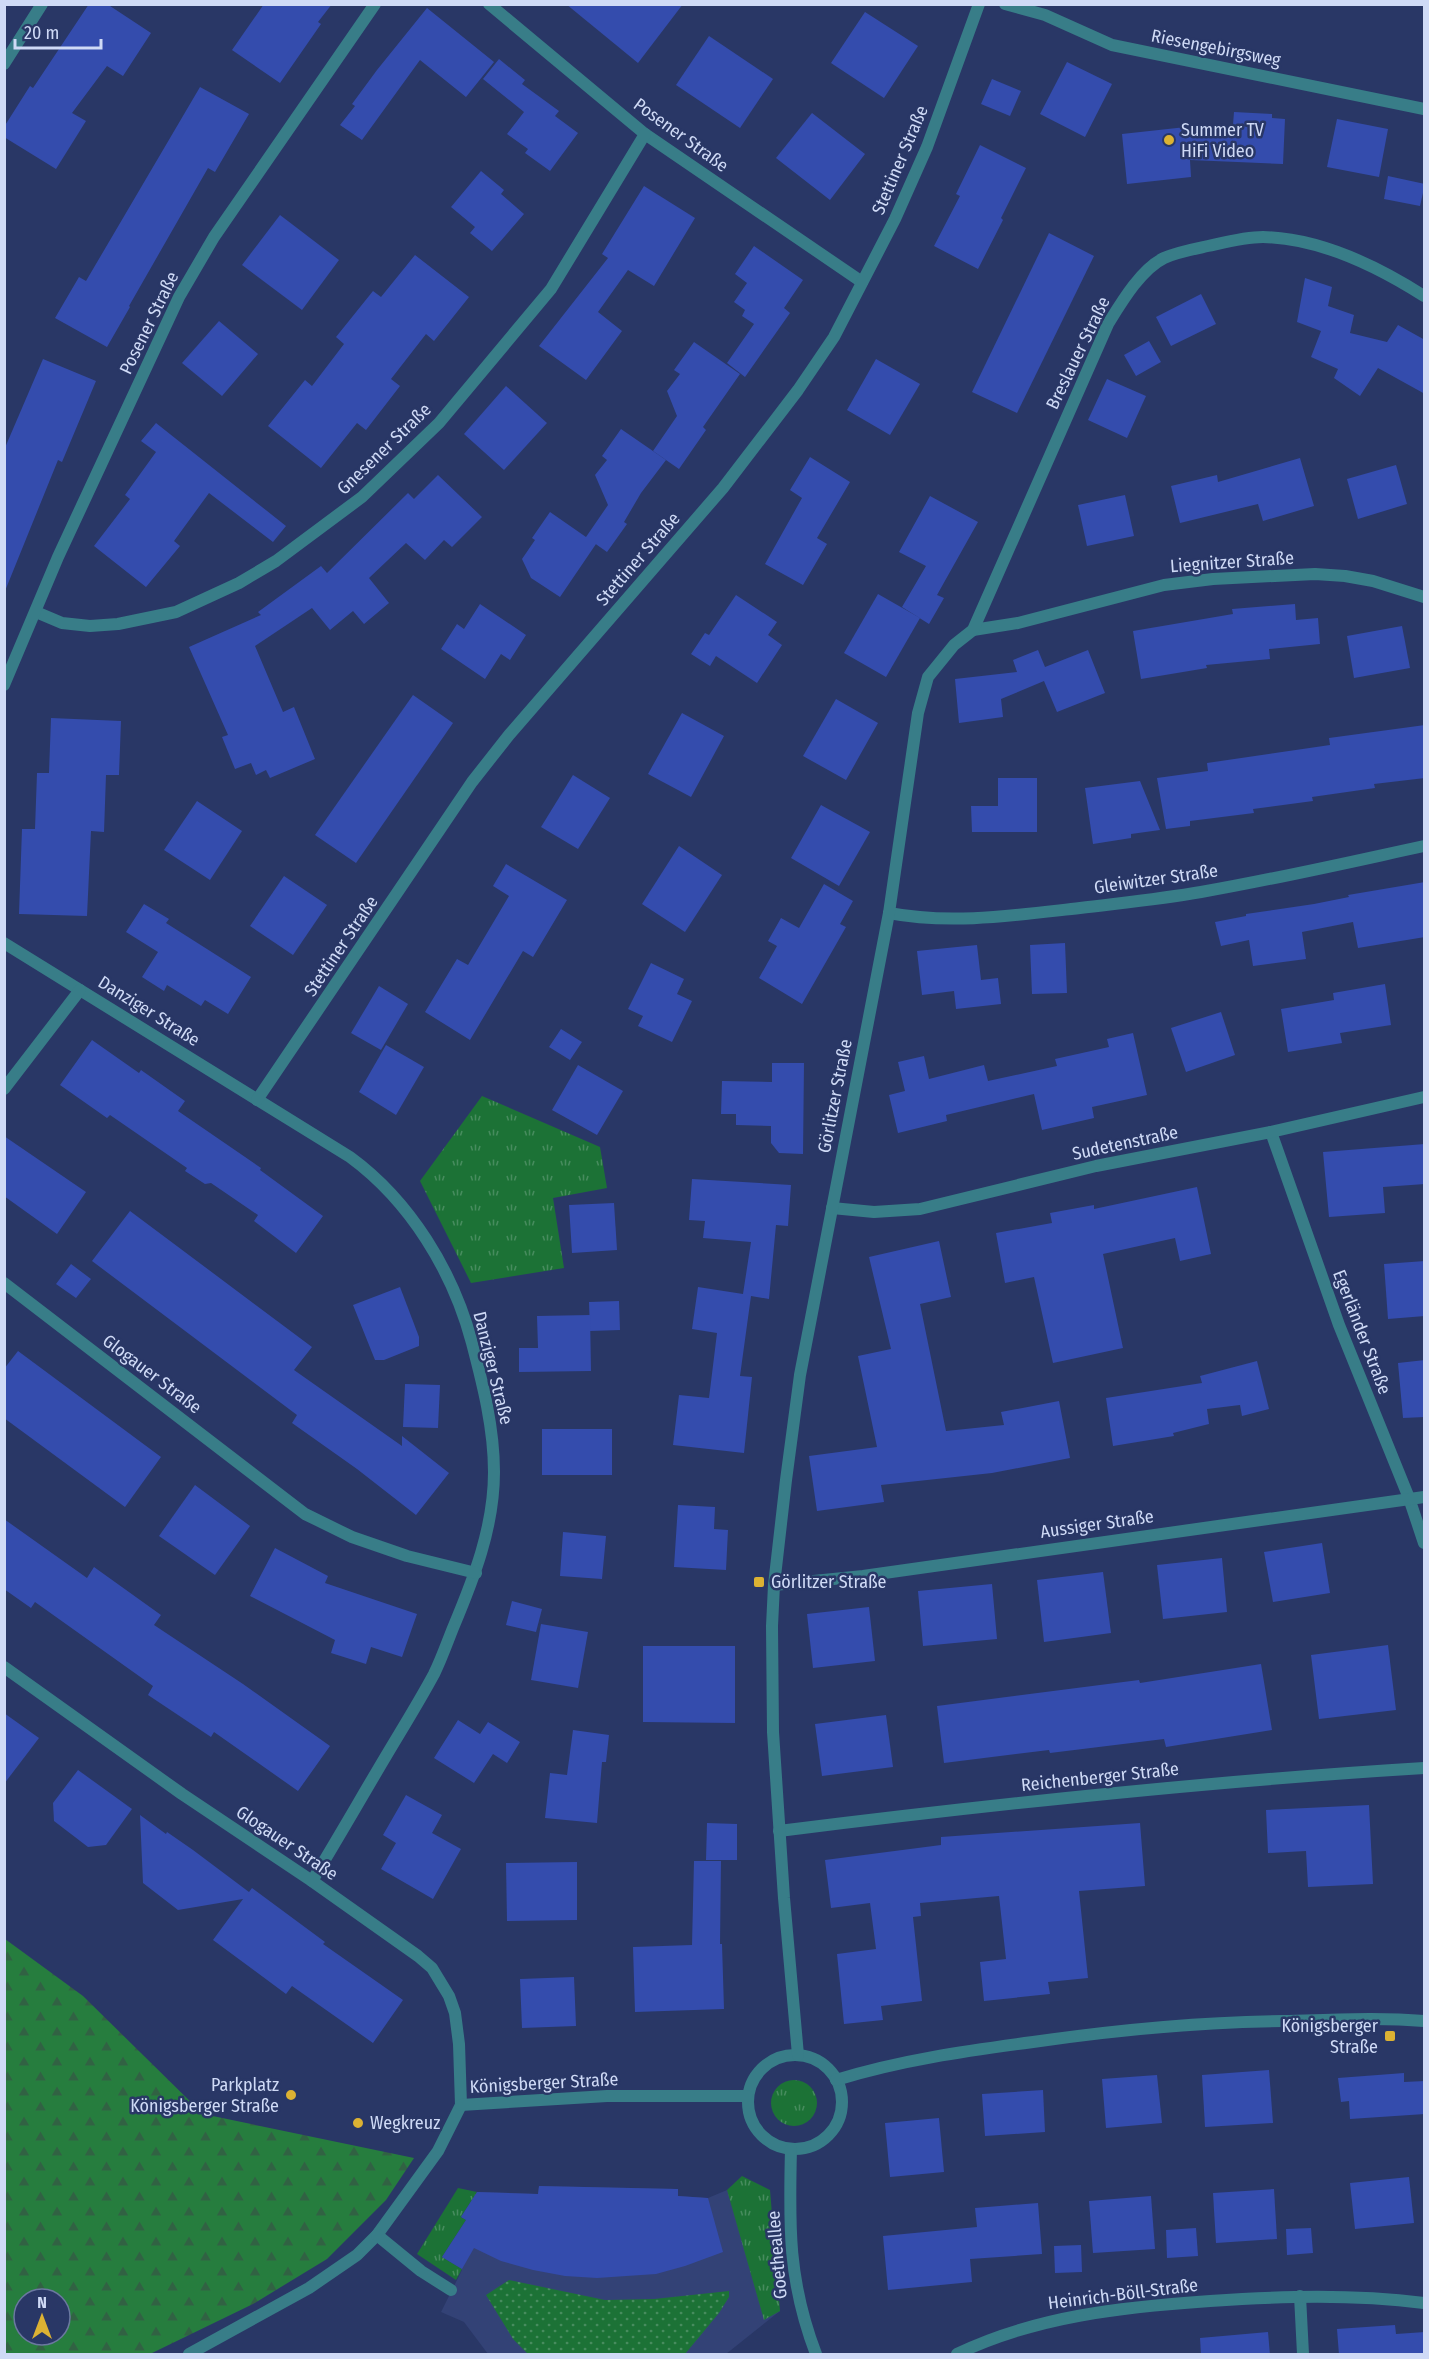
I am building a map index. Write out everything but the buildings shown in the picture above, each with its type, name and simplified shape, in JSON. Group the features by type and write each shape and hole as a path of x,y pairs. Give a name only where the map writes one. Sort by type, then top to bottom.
{"street":[{"path":"4,63 42,4"},
{"name":"Posener Straße","path":"4,685 58,557 178,297 214,237 375,4"},
{"name":"Posener Straße","path":"489,4 645,134 862,282"},
{"name":"Stettiner Straße","path":"257,1100 472,782 723,488 798,390 834,337 895,219 927,147 979,4"},
{"name":"Riesengebirgsweg","path":"1005,4 1046,15 1112,45 1425,109"},
{"name":"Gnesener Straße","path":"36,612 62,623 90,626 118,624 176,612 239,583 276,561 354,504 438,423 540,304 645,134"},
{"name":"Breslauer Straße","path":"973,630 1108,324 1122,301 1141,278 1163,258 1232,241 1261,237 1292,240 1328,249 1362,262 1425,296"},
{"name":"Liegnitzer Straße","path":"973,630 1018,623 1164,585 1213,579 1315,574 1345,576 1373,581 1425,597"},
{"name":"Görlitzer Straße","path":"798,2055 773,1732 774,1585 800,1375 889,913 914,734 922,695 928,677 940,660 973,630"},
{"name":"Gleiwitzer Straße","path":"889,913 938,919 990,917 1118,903 1273,879 1425,846"},
{"name":"Danziger Straße","path":"4,943 374,1174 419,1228 441,1265 466,1322 491,1428 494,1473 488,1525 476,1573 435,1673 312,1881"},
{"path":"4,1089 80,990"},
{"name":"Sudetenstraße","path":"832,1208 874,1212 920,1209 1096,1166 1271,1132 1425,1097"},
{"name":"Egerländer Straße","path":"1271,1132 1339,1326 1425,1543"},
{"name":"Glogauer Straße","path":"4,1283 305,1514 363,1541 407,1556 476,1573"},
{"name":"Aussiger Straße","path":"774,1585 863,1575 1425,1497"},
{"name":"Glogauer Straße","path":"4,1667 182,1794 312,1881 432,1968 455,2013 462,2072 461,2105"},
{"name":"Reichenberger Straße","path":"779,1831 940,1811 1183,1786 1425,1768"},
{"path":"836,2080 897,2063 964,2051 1144,2028 1236,2022 1390,2018 1425,2021"},
{"path":"798,2055 818,2061 827,2067 836,2080 842,2095 842,2105 836,2126 830,2134 812,2146 792,2149 778,2146 765,2139 755,2129 747,2108 747,2097 751,2083 770,2061 783,2056 798,2055"},
{"name":"Königsberger Straße","path":"189,2355 309,2288 357,2255 377,2235 432,2160 461,2105 607,2096 747,2097"},
{"name":"Goetheallee","path":"792,2149 790,2210 792,2264 796,2294 816,2355"},
{"path":"377,2235 421,2271 451,2290"},
{"path":"1300,2296 1303,2355"},
{"name":"Heinrich-Böll-Straße","path":"957,2355 1011,2332 1074,2316 1187,2302 1300,2296 1366,2297 1425,2303"}],"shaded area":[{"path":"539,2186 678,2189 678,2196 708,2198 727,2190 745,2192 780,2311 726,2354 488,2354 464,2322 441,2312 462,2270 442,2257 466,2220 461,2217 477,2192 538,2194"}],"green space":[{"path":"482,1096 600,1147 607,1188 553,1198 564,1268 471,1283 420,1181"},
{"path":"5,1939 83,1996 203,2114 414,2158 386,2200 327,2259 253,2304 150,2354 5,2354"},
{"path":"794,2080 810,2087 817,2103 810,2119 794,2126 778,2119 771,2103 778,2087"},
{"path":"742,2176 770,2190 780,2311 764,2320 727,2190"},
{"path":"458,2188 477,2192 461,2217 466,2220 442,2257 462,2269 456,2280 417,2254"},
{"path":"509,2280 605,2300 654,2299 729,2291 729,2297 719,2313 685,2354 528,2354 513,2339 486,2295"}],"place":[{"name":"Summer TV HiFi Video","path":"1169,140"},
{"name":"Görlitzer Straße","path":"759,1582"},
{"name":"Königsberger Straße","path":"1390,2036"},
{"name":"Parkplatz Königsberger Straße","path":"291,2095"},
{"name":"Wegkreuz","path":"358,2123"}]}
